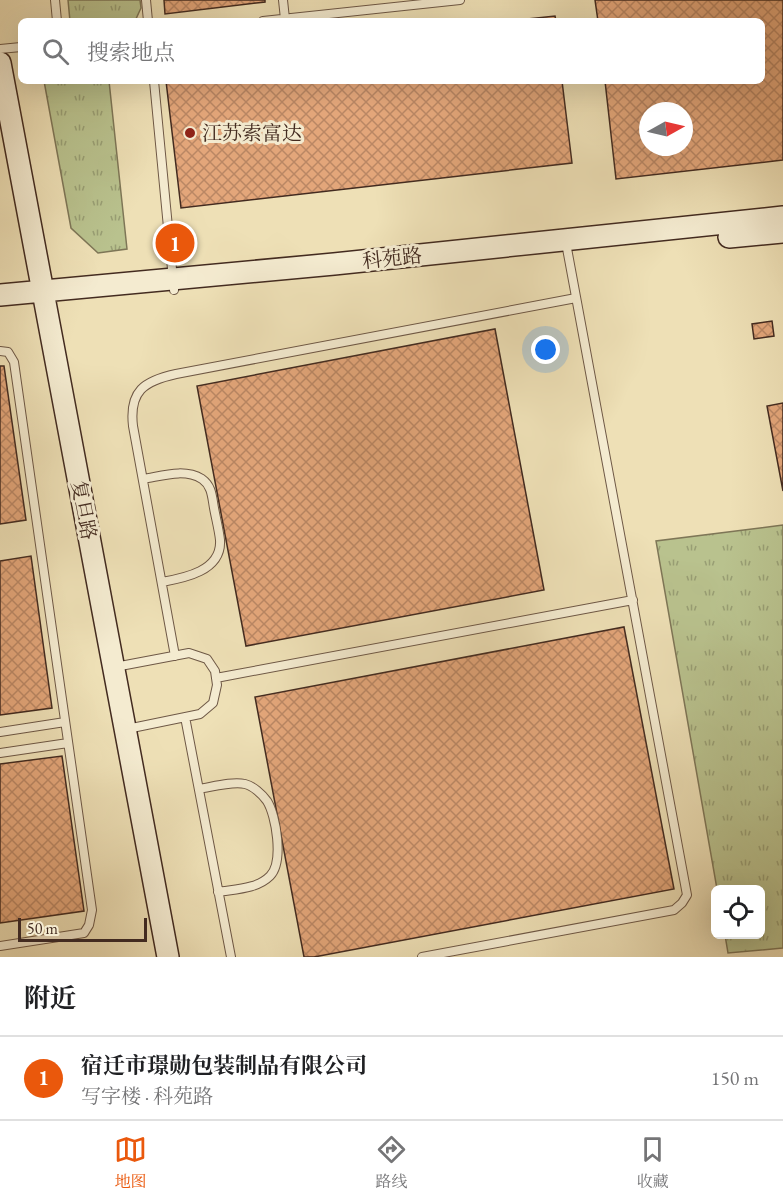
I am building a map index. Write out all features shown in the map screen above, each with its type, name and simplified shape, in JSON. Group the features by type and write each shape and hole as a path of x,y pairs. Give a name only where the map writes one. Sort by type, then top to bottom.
{"street":[{"name":"复旦路","path":"0,63 168,957"},
{"name":"科苑路","path":"566,246 783,217"},
{"name":"科苑路","path":"0,295 43,296 566,246 783,232"},
{"name":"科苑路","path":"0,307 43,296"}],"lane":[{"path":"55,0 57,18"},
{"path":"146,0 148,18"},
{"path":"283,0 285,18"},
{"path":"294,18 460,0"},
{"path":"0,49 18,47"},
{"path":"153,84 173,284"},
{"path":"422,957 674,910 687,895 566,246"},
{"path":"175,656 131,413 135,397 143,386 157,378 576,298"},
{"path":"0,351 8,352 14,362 92,910 89,925 84,933 0,946"},
{"path":"143,479 172,474 192,476 207,484 213,501 220,542 219,552 213,561 196,574 162,582"},
{"path":"216,678 633,600"},
{"path":"113,668 189,653 207,659 215,671 218,685 213,703 200,714 125,729"},
{"path":"185,717 231,957"},
{"path":"0,732 65,722"},
{"path":"0,753 68,743"},
{"path":"199,789 245,784 261,794 271,810 279,852 272,874 264,881 253,886 218,892"}],"green space":[{"path":"68,0 140,0 141,8 136,18 70,18"},
{"path":"45,84 109,84 127,249 98,253 71,228"},
{"path":"783,525 783,948 728,953 726,939 765,939 765,885 716,885 656,541"}],"building":[{"path":"164,0 265,0 265,2 165,14"},
{"path":"595,0 783,0 783,160 616,179 605,84 765,84 765,18 598,18"},
{"path":"166,84 562,84 572,163 181,208"},
{"path":"772,321 774,336 754,339 752,324"},
{"path":"495,329 544,590 246,646 197,386"},
{"path":"0,366 4,366 26,520 0,524"},
{"path":"783,403 783,491 767,406"},
{"path":"31,556 52,708 0,715 0,561"},
{"path":"624,627 674,889 314,957 304,957 255,697"},
{"path":"62,756 84,911 0,923 0,764"}],"place":[{"name":"江苏索富达","path":"190,133"},
{"name":"宿迁市璟勋包装制品有限公司","path":"175,243"}]}
